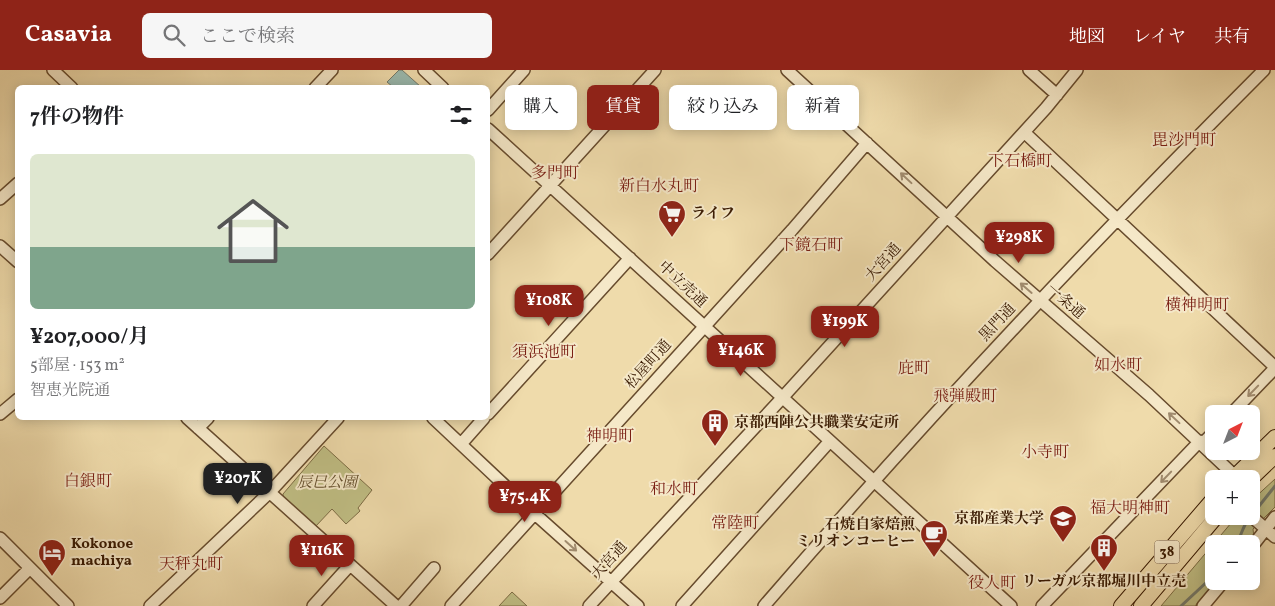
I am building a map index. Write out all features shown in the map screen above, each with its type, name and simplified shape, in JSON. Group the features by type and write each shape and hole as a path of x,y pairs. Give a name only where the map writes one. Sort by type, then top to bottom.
{"main road":[{"path":"1240,470 1275,436"},
{"path":"1260,470 1275,456"},
{"name":"38","path":"1121,606 1205,508"},
{"name":"38","path":"1141,606 1209,525"}],"street":[{"path":"52,70 69,85"},
{"path":"318,85 332,70"},
{"path":"424,70 439,85"},
{"path":"490,108 524,70"},
{"path":"490,252 655,70"},
{"name":"一条通","path":"787,70 1040,300 1201,443 1226,470"},
{"path":"1029,70 1057,94"},
{"name":"大宮通","path":"589,606 948,216 1077,70"},
{"name":"黒門通","path":"764,606 1040,300 1117,218 1264,70"},
{"name":"中立売通","path":"490,131 1011,606"},
{"path":"1024,132 1275,368 1240,405"},
{"name":"松屋町通","path":"451,606 705,326 867,143"},
{"path":"0,199 15,186"},
{"path":"0,246 15,259"},
{"path":"490,412 630,258"},
{"path":"0,414 15,402"},
{"path":"189,420 396,606"},
{"path":"198,428 206,420"},
{"path":"150,606 270,492 336,420"},
{"path":"435,420 535,514 638,606"},
{"path":"461,444 482,420"},
{"path":"1042,606 1205,440"},
{"path":"682,606 830,441"},
{"path":"1263,527 1275,517"},
{"path":"0,538 68,606"},
{"path":"313,606 350,565"},
{"path":"0,598 30,568"},
{"path":"400,606 434,568"},
{"path":"1203,606 1216,590"}],"green space":[{"name":"辰巳公園","path":"324,446 372,490 358,508 360,511 346,524 332,509 315,527 283,499 283,494"},
{"path":"1275,479 1275,507 1260,522 1260,493"},
{"path":"1229,525 1257,525 1253,529 1254,535 1221,535"},
{"path":"1205,554 1205,590 1208,590 1195,606 1161,606"},
{"path":"512,592 527,606 499,606"}],"water":[{"path":"399,70 402,70 419,85 391,85 387,82"}],"waterway":[{"path":"1260,505 1275,486"},
{"path":"1241,535 1245,525"},
{"path":"1181,606 1205,584"}],"place":[{"name":"ライフ","path":"672,238"},
{"name":"京都西陣公共職業安定所","path":"715,447"},
{"name":"京都産業大学","path":"1063,543"},
{"name":"石焼自家焙煎 ミリオンコーヒー","path":"934,558"},
{"name":"リーガル京都堀川中立売","path":"1104,572"},
{"name":"Kokonoe machiya","path":"52,577"}],"district":[{"name":"毘沙門町","path":"1184,141"},
{"name":"下石橋町","path":"1020,162"},
{"name":"多門町","path":"555,174"},
{"name":"新白水丸町","path":"659,187"},
{"name":"下鏡石町","path":"811,246"},
{"name":"横神明町","path":"1197,306"},
{"name":"須浜池町","path":"544,353"},
{"name":"如水町","path":"1118,366"},
{"name":"庇町","path":"914,369"},
{"name":"飛弾殿町","path":"965,397"},
{"name":"神明町","path":"610,437"},
{"name":"小寺町","path":"1045,453"},
{"name":"白銀町","path":"88,482"},
{"name":"和水町","path":"674,490"},
{"name":"福大明神町","path":"1130,509"},
{"name":"常陸町","path":"735,524"},
{"name":"天秤丸町","path":"191,565"},
{"name":"役人町","path":"992,584"}]}
